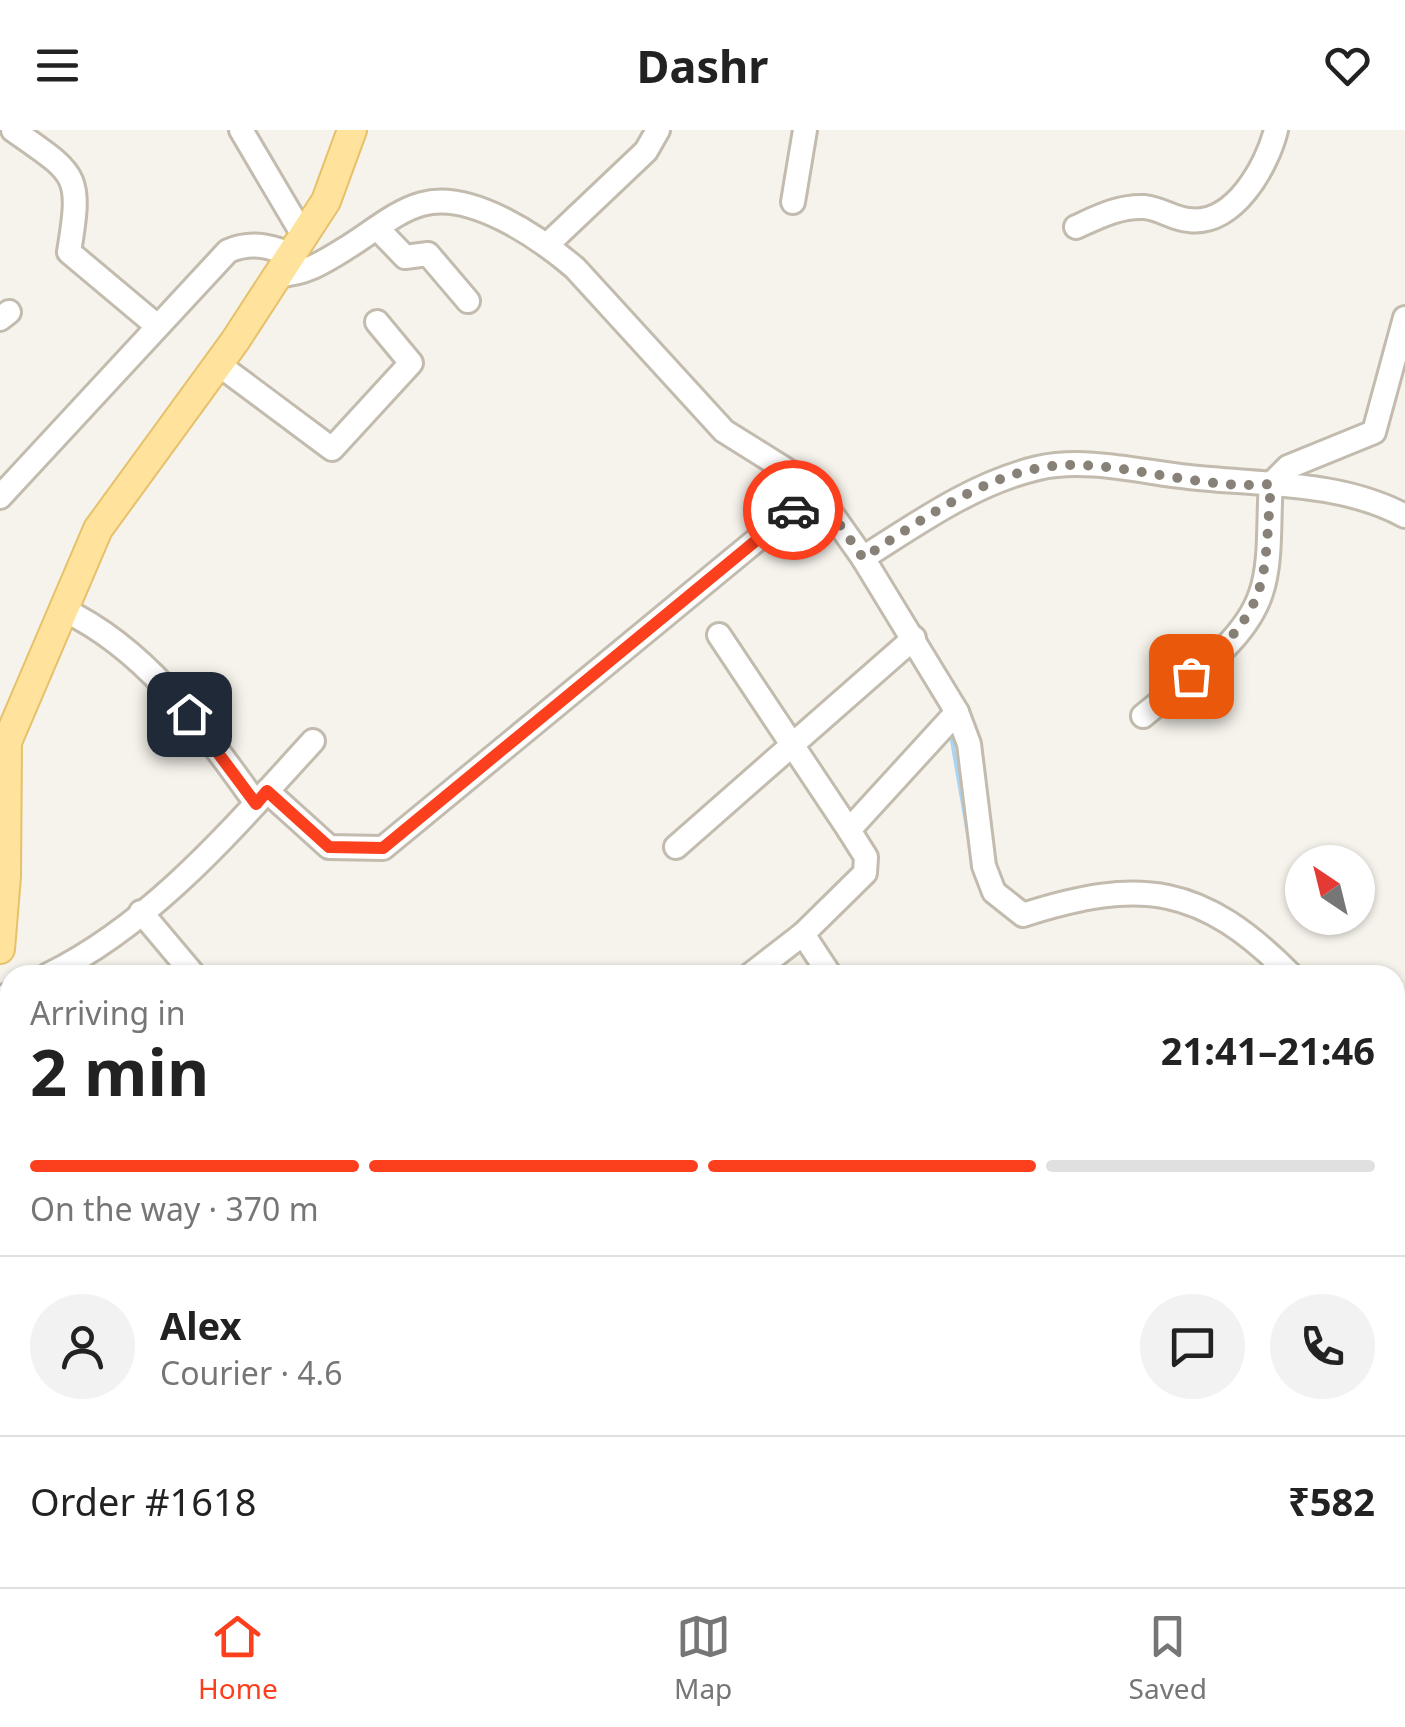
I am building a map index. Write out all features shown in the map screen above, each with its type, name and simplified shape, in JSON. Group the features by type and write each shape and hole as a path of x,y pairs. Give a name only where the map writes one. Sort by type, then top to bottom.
{"main road":[{"path":"0,949 6,876 6,742 98,529 218,364 326,201 352,130"}],"street":[{"path":"13,130 64,166 78,198 69,252 156,325"},
{"path":"241,130 291,255"},
{"path":"548,244 646,150 658,130"},
{"path":"793,202 806,130"},
{"path":"1076,227 1127,208 1153,208 1188,220 1213,215 1244,193 1276,130"},
{"path":"0,497 228,252 243,245 263,245 316,267 410,208 434,202 499,217 548,244 575,268 724,431 798,474 816,491 863,558 957,712 969,744 984,866 994,892 1023,915 1100,893 1166,896 1200,904 1258,942 1281,965"},
{"path":"377,228 405,257 428,254 468,300"},
{"path":"218,364 332,449 411,363 377,322"},
{"path":"1144,716 1229,642 1251,615 1262,591 1271,484 1288,467 1374,432 1404,325"},
{"path":"863,558 976,490 1042,467 1078,464 1352,496 1405,516"},
{"path":"64,610 98,629 173,695 261,797 329,847 383,848 816,491"},
{"path":"719,635 866,857 864,872 803,934 763,965"},
{"path":"676,847 914,638"},
{"path":"849,830 957,712"},
{"path":"69,965 168,892 313,740"},
{"path":"141,912 186,965"},
{"path":"803,934 823,965"},
{"path":"1188,1587 1210,1587"}],"waterway":[{"path":"854,565 865,582"},
{"path":"951,735 973,863"}],"way so far":[{"path":"793,510 816,491 863,558 976,490 1042,467 1078,464 1271,484 1262,591 1251,615 1229,642 1191,676"}],"route":[{"path":"189,714 256,804 267,791 329,847 383,848 793,510"}]}
